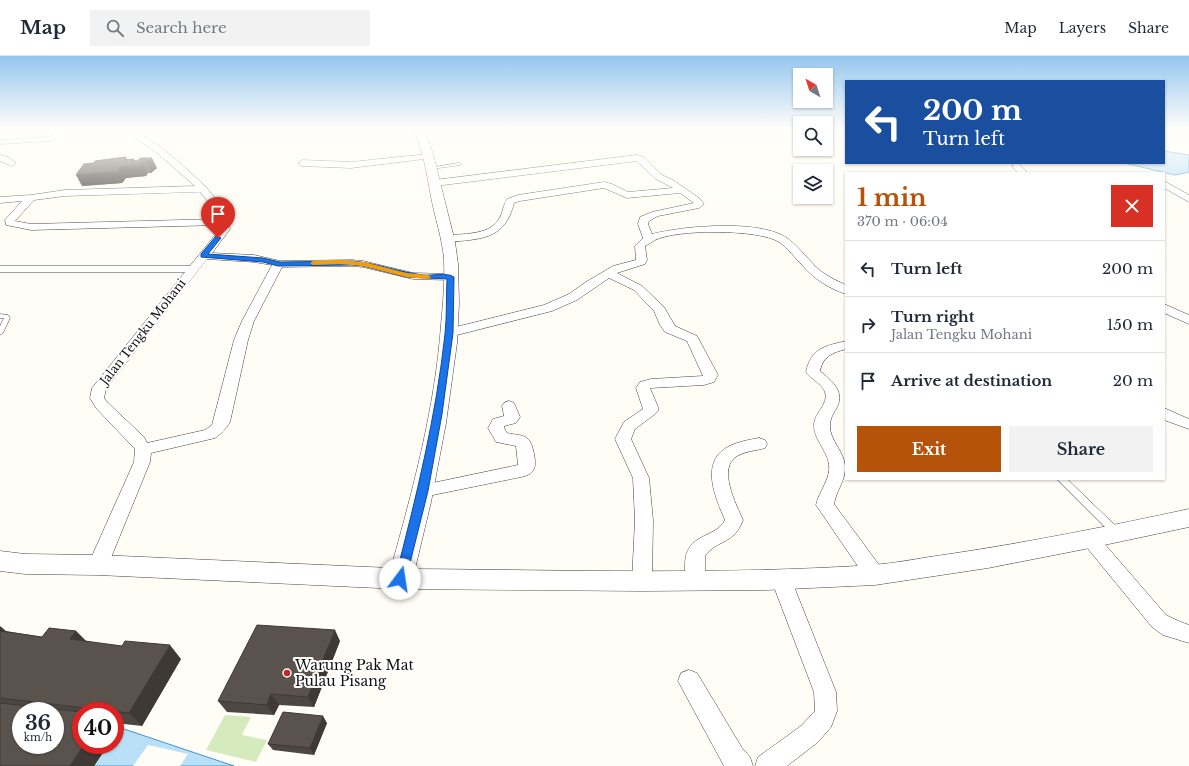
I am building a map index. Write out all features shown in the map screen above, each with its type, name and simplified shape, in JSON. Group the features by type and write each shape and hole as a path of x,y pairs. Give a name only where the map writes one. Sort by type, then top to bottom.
{"street":[{"path":"31,198 10,220 10,223 31,227 226,222 223,214 203,189 173,162"},
{"path":"400,579 423,491 438,414 449,333 450,277 448,239 430,162"},
{"path":"302,163 432,169 560,162"},
{"path":"644,162 659,176 696,200 699,204 696,206 655,214 644,219 643,224 649,240"},
{"path":"1016,164 1017,167 1023,172"},
{"path":"448,239 480,234 498,227 504,220 510,202 518,198 604,185 609,186 627,196 680,190"},
{"path":"1165,185 1189,199"},
{"path":"0,200 31,198 65,193 203,189"},
{"name":"Jalan Tengku Mohani","path":"143,448 138,440 101,405 97,398 99,388 225,229 226,222"},
{"path":"449,333 548,308 573,297 590,284 617,268 641,262 639,247 641,244 677,231 728,229 766,232 783,240 817,274 845,289"},
{"path":"204,256 263,260 278,264 364,264 406,275 450,277"},
{"path":"98,565 142,462 143,448 209,434 218,429 222,422 241,340 248,321 278,264"},
{"path":"0,269 193,269"},
{"path":"609,273 638,288 660,310 666,325 670,329 692,339 711,375 710,378 704,381 651,383 645,385 643,388 651,407 650,411 629,426 623,439 641,478 644,520 642,581"},
{"path":"1165,308 1189,320"},
{"path":"845,345 817,357 814,364 813,372 832,393 833,401 822,422 822,431 837,464 837,472 825,499 825,505 875,575"},
{"path":"423,491 521,471 527,467 524,444 520,441 502,438 496,428 498,423 512,417 509,406"},
{"path":"1165,415 1173,420 1189,424"},
{"path":"695,581 694,559 697,551 727,532 733,526 734,520 720,487 719,470 721,464 737,448 745,445 760,444"},
{"path":"0,560 25,564 98,565 400,579 642,581 781,579 875,575 988,558 1090,539 1189,518"},
{"path":"1090,539 1159,621 1170,628 1189,634"},
{"path":"767,766 810,734 823,719 826,709 825,692 781,579"},
{"path":"689,681 733,756 741,766"}],"lane":[{"path":"432,169 459,164"},
{"path":"0,316 6,316 7,318 0,333"},
{"path":"1062,480 1117,533"}],"green space":[{"path":"225,715 251,717 242,735 267,740 256,762 206,750"}],"water":[{"path":"1189,162 1189,172 1175,175 1128,164"},
{"path":"124,729 234,766 0,766 12,754 64,754 64,745 72,745 72,754 124,754"}],"pier":[{"path":"148,745 188,754 180,766 133,766"}],"building":[{"path":"143,162 141,165 121,167 117,172 76,175 84,164"},
{"name":"Warung Pak Mat Pulau Pisang","path":"257,625 335,630 308,697 271,694 267,705 218,701"},
{"path":"49,628 76,631 70,639 122,646 125,641 170,645 129,713 124,712 124,702 72,702 72,706 64,705 64,702 34,702 0,698 0,631 42,637"},
{"path":"0,703 12,704 12,754 64,754 64,710 72,711 72,754 78,754 70,766 0,766"},
{"path":"283,712 323,716 310,748 268,744"}],"slow traffic":[{"path":"313,263 340,262 364,264 406,275 428,277"}],"place":[{"name":"Warung Pak Mat Pulau Pisang","path":"287,673"}],"route":[{"path":"218,238 204,256 263,260 278,264 340,262 364,264 406,275 450,277 449,333 438,414 423,491 400,579"}]}
